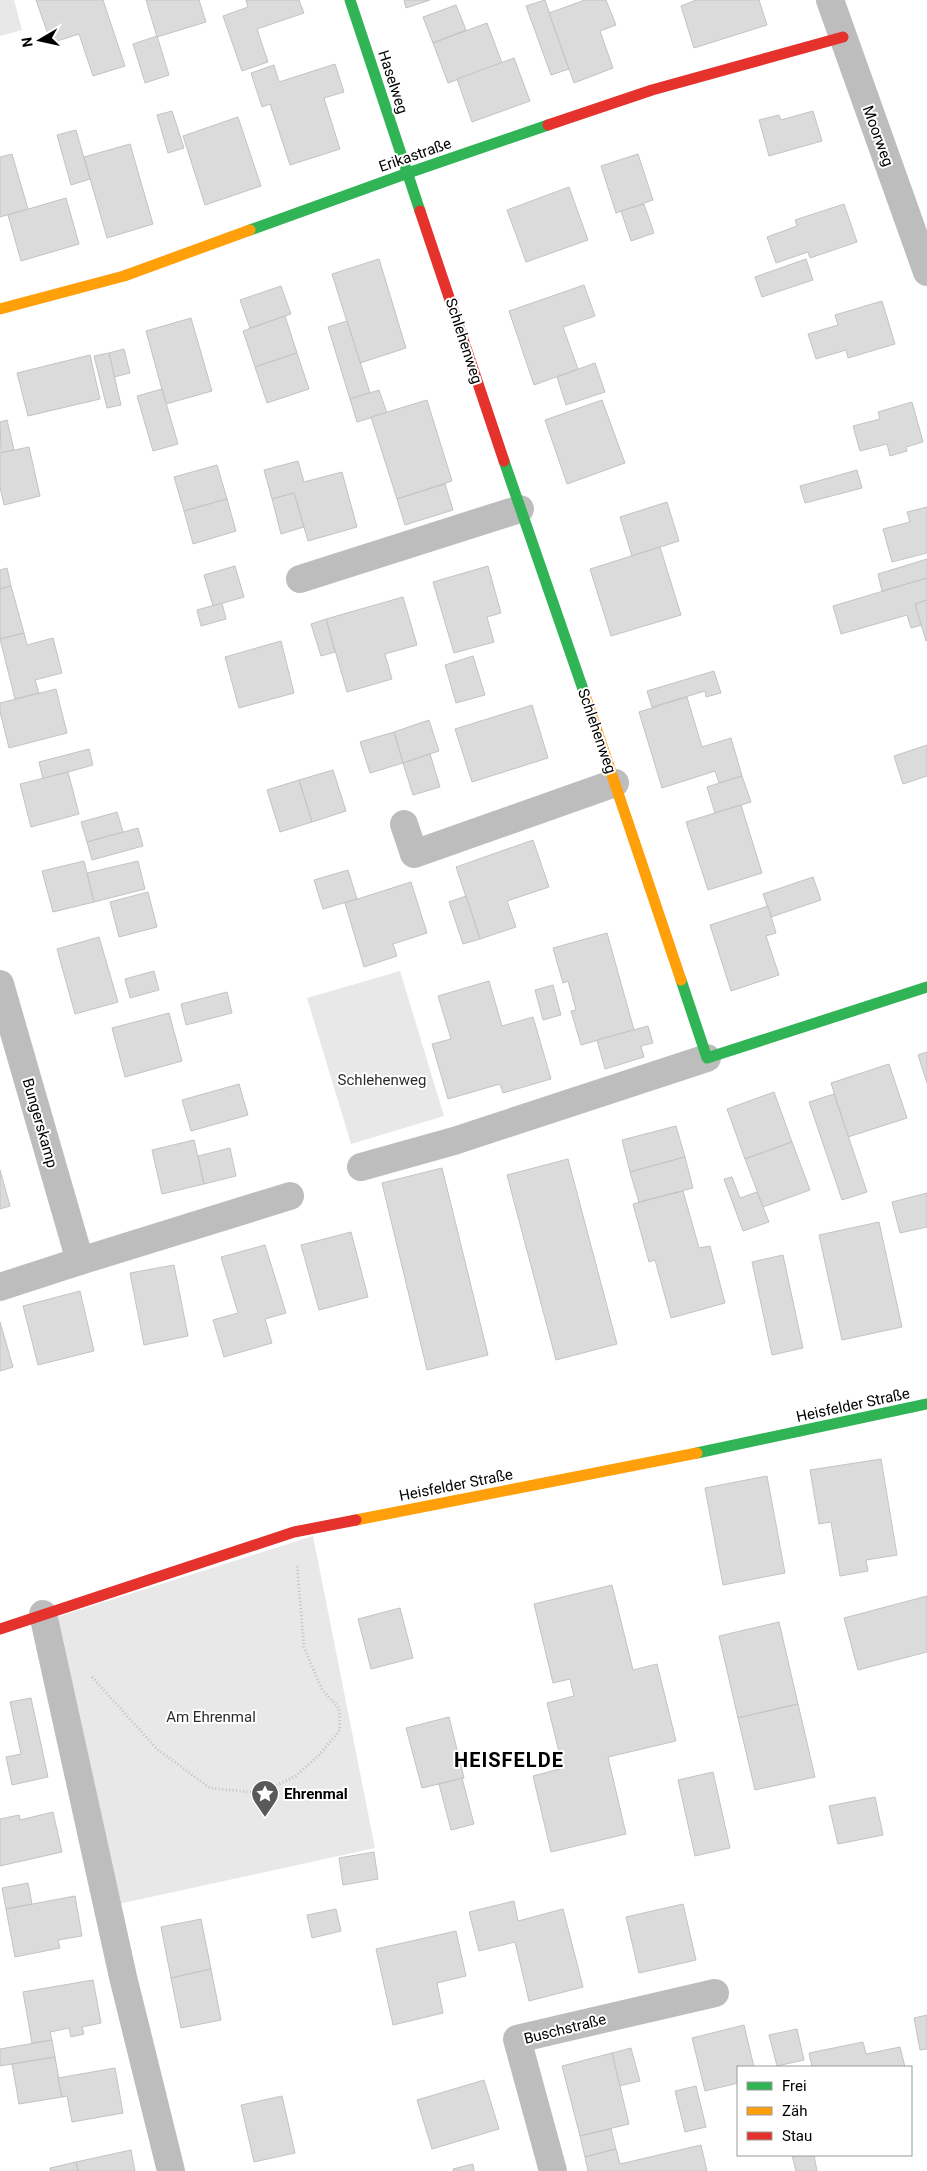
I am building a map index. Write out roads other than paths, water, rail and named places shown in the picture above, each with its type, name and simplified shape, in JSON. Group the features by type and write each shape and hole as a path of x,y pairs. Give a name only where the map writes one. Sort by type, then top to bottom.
{"street":[{"name":"Haselweg","path":"350,0 408,173"},
{"name":"Moorweg","path":"830,0 927,272"},
{"name":"Erikastraße","path":"0,308 124,276 408,173 652,90 843,37"},
{"name":"Schlehenweg","path":"408,173 707,1058"},
{"path":"300,579 520,509"},
{"name":"Schlehenweg","path":"404,824 414,854 615,782"},
{"name":"Bungerskamp","path":"0,984 80,1261"},
{"path":"361,1167 454,1141 927,986"},
{"path":"0,1287 290,1196"},
{"name":"Heisfelder Straße","path":"0,1629 294,1532 652,1462 927,1404"},
{"path":"43,1614 123,1976 171,2171"},
{"name":"Buschstraße","path":"553,2171 517,2038 715,1993"}],"place":[{"name":"Ehrenmal","path":"265,1818"}],"district":[{"name":"HEISFELDE","path":"509,1760"}],"park label":[{"name":"Am Ehrenmal","path":"211,1717"}]}
